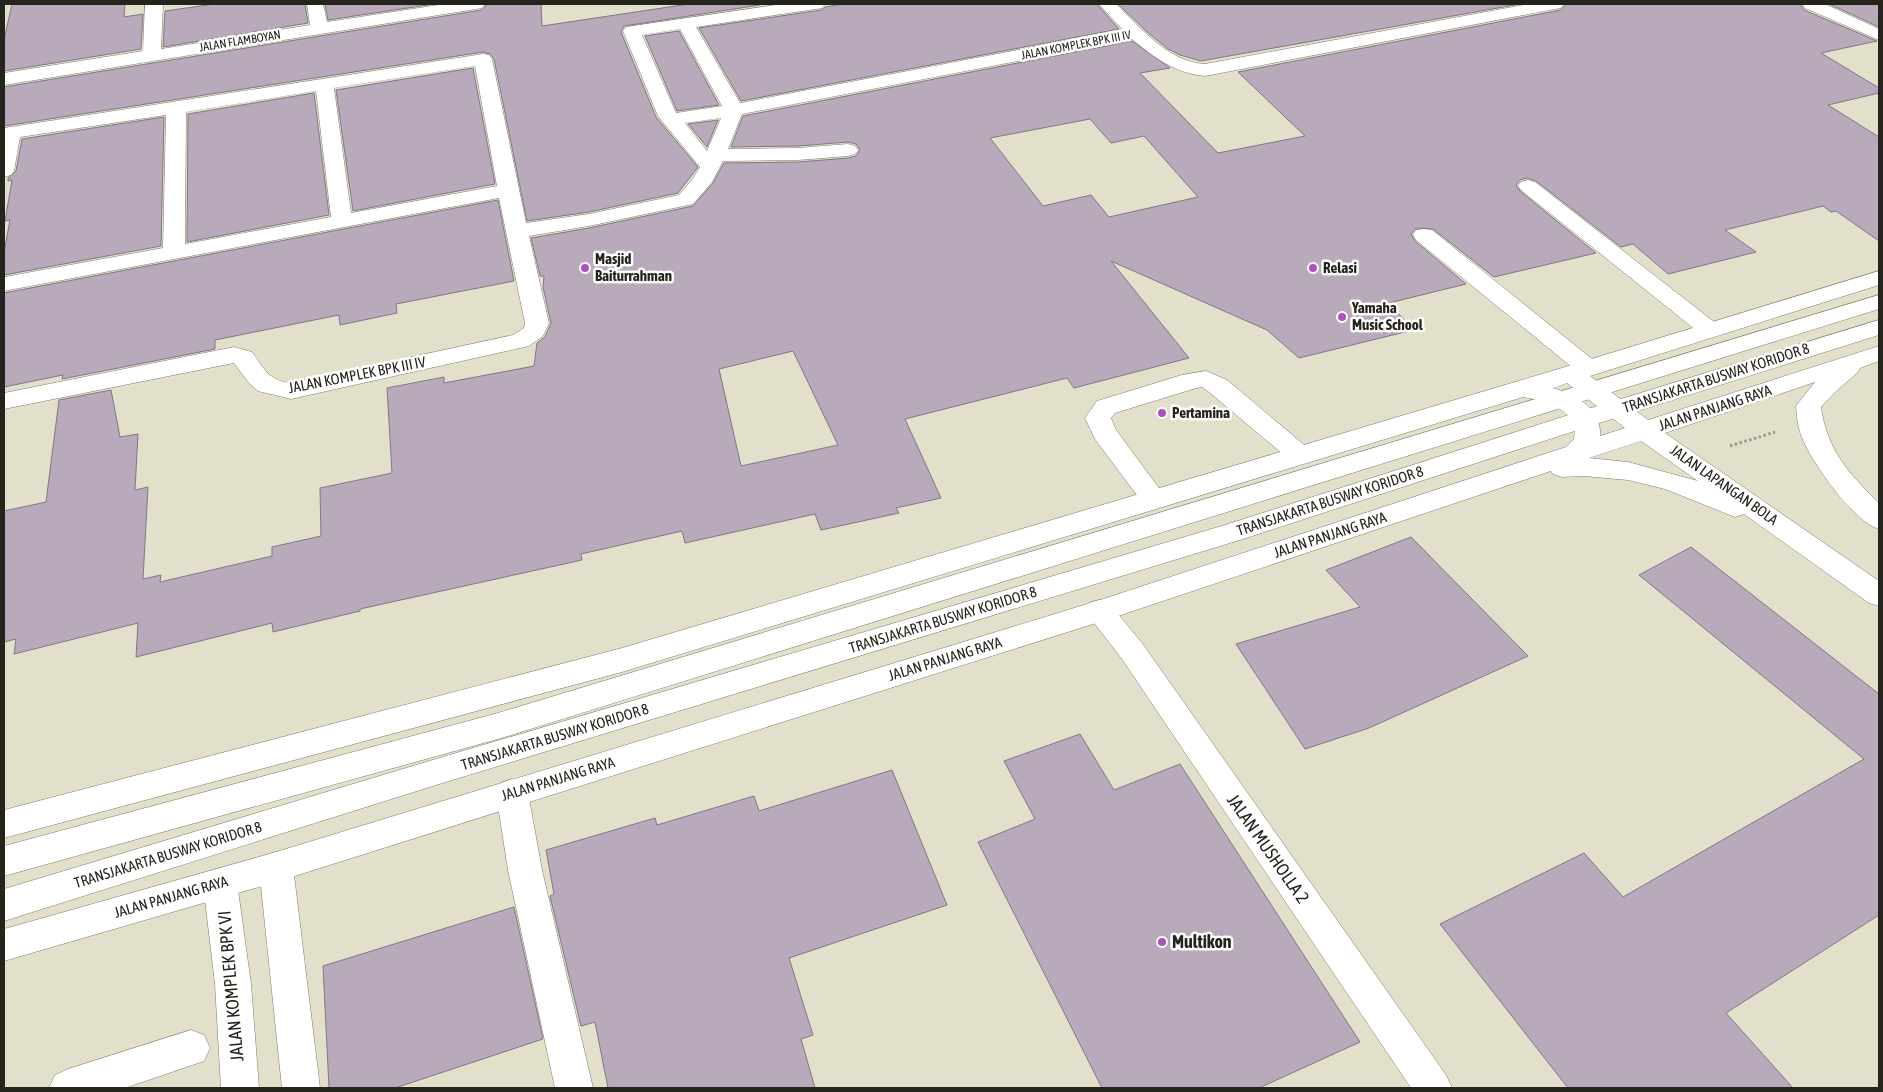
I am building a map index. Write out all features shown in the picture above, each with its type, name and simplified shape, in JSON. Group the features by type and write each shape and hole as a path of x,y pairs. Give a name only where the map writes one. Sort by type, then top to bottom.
{"street":[{"path":"152,55 154,4"},
{"path":"315,4 319,29"},
{"name":"JALAN FLAMBOYAN","path":"4,79 476,4"},
{"path":"816,4 632,31 668,116 713,160 848,150"},
{"path":"1107,4 1136,33"},
{"name":"JALAN KOMPLEK BPK III IV","path":"672,119 734,110 1136,33 1169,60 1180,66 1192,70 1205,70 1555,4"},
{"path":"1811,4 1879,35"},
{"path":"518,231 589,220 686,200 693,194 713,160 734,110 686,24"},
{"name":"JALAN KOMPLEK BPK III IV","path":"4,171 11,132 176,108 483,59 508,190 537,323 535,331 521,341 291,390 277,390 264,386 244,357 234,355 4,401"},
{"path":"324,84 342,221"},
{"path":"174,252 176,108"},
{"path":"1528,186 1710,330"},
{"path":"4,284 508,190"},
{"name":"JALAN LAPANGAN BOLA","path":"1424,235 1584,378 1617,410 1879,595"},
{"path":"4,824 622,660 1514,390 1584,378 1710,330 1879,278"},
{"name":"TRANSJAKARTA BUSWAY KORIDOR 8","path":"1574,410 1584,378 1879,302"},
{"name":"TRANSJAKARTA BUSWAY KORIDOR 8","path":"4,860 498,726 1574,410 1617,410 1879,327"},
{"path":"1869,356 1825,387 1808,406 1809,422 1822,457 1851,492 1879,520"},
{"name":"JALAN PANJANG RAYA","path":"4,945 276,867 1099,611 1573,456 1869,356"},
{"path":"1154,499 1104,433 1098,418 1106,407 1192,381 1206,380 1218,386 1300,455"},
{"path":"1514,390 1544,392 1574,410 1588,425 1587,438 1573,456"},
{"name":"TRANSJAKARTA BUSWAY KORIDOR 8","path":"4,906 436,772 1233,532 1574,410"},
{"path":"1524,472 1579,466 1603,468 1647,476 1683,486 1722,501 1808,544"},
{"name":"JALAN MUSHOLLA 2","path":"1099,611 1137,660 1433,1088"},
{"path":"512,793 525,870 574,1088"},
{"path":"276,867 301,1088"},
{"name":"JALAN KOMPLEK BPK VI","path":"220,884 233,984 240,1088"},
{"path":"68,1088 190,1048"}],"building":[{"path":"12,4 125,4 124,17 143,14 141,49 4,71 4,40"},
{"path":"215,4 305,4 308,23 163,47 165,11"},
{"path":"325,4 434,4 328,20"},
{"path":"487,4 541,4 542,26 689,4 760,5 624,26 621,32 656,117 698,167 678,193 589,212 527,221 494,59 490,54 483,52 4,126 4,87 482,10"},
{"path":"843,4 1097,4 1119,29 741,101 699,28 822,10 825,7"},
{"path":"1118,4 1520,4 1201,61 1180,55 1168,49"},
{"path":"1566,4 1800,4 1804,10 1877,41 1821,53 1879,88 1879,93 1828,105 1879,137 1879,241 1836,211 1831,212 1823,206 1725,230 1756,252 1668,274 1633,244 1621,247 1536,181 1527,178 1520,180 1516,185 1520,191 1596,253 1494,277 1433,229 1416,228 1411,234 1415,241 1466,284 1389,303 1413,330 1299,358 1267,330 1111,261 1189,358 1074,388 1067,378 905,419 941,498 896,508 899,513 821,530 815,514 685,543 682,531 581,554 582,560 360,609 360,611 273,632 272,623 136,657 138,623 14,654 16,639 4,642 4,511 46,502 59,400 111,390 120,437 138,434 135,490 148,487 143,579 161,575 160,582 272,556 272,547 321,536 320,488 392,473 387,388 444,377 444,383 534,366 537,343 545,337 551,323 543,287 544,276 540,276 531,238 693,206 713,183 724,163 798,162 848,158 856,156 860,150 856,144 848,142 798,146 731,147 743,116 1132,41 1170,68 1140,73 1218,153 1305,136 1238,72 1561,10","holes":["1090,119 1111,143 1144,136 1198,197 1109,217 1091,195 1043,206 990,138","793,351 838,445 741,466 719,369"]},
{"path":"1829,4 1879,4 1879,27"},
{"path":"679,31 719,105 677,111 645,36"},
{"path":"473,68 495,184 353,211 336,90"},
{"path":"314,93 329,215 187,242 188,114"},
{"path":"164,117 161,246 4,275 4,253 10,220 5,221 12,180 8,181 8,178 16,171 22,139"},
{"path":"718,120 707,147 688,124"},
{"path":"498,200 514,281 396,304 397,313 340,325 339,315 215,340 215,349 62,379 63,375 4,387 4,293"},
{"path":"1411,537 1528,656 1369,728 1305,749 1236,644 1360,607 1326,570"},
{"path":"1691,547 1879,694 1879,915 1726,1013 1793,1088 1568,1088 1440,924 1584,853 1623,897 1864,759 1639,575"},
{"name":"Multikon","path":"1080,734 1114,790 1180,764 1360,1042 1259,1088 1102,1088 978,842 1035,819 1004,761"},
{"path":"892,770 947,905 789,958 813,1035 801,1039 815,1088 608,1088 595,1022 581,1026 550,896 554,894 546,850 655,818 657,825 754,796 759,811"},
{"path":"514,907 543,1039 395,1088 329,1088 323,966"}],"place":[{"name":"Masjid Baiturrahman","path":"585,268"},
{"name":"Relasi","path":"1313,268"},
{"name":"Yamaha Music School","path":"1342,317"},
{"name":"Pertamina","path":"1162,413"},
{"name":"Multikon","path":"1162,942"}]}
